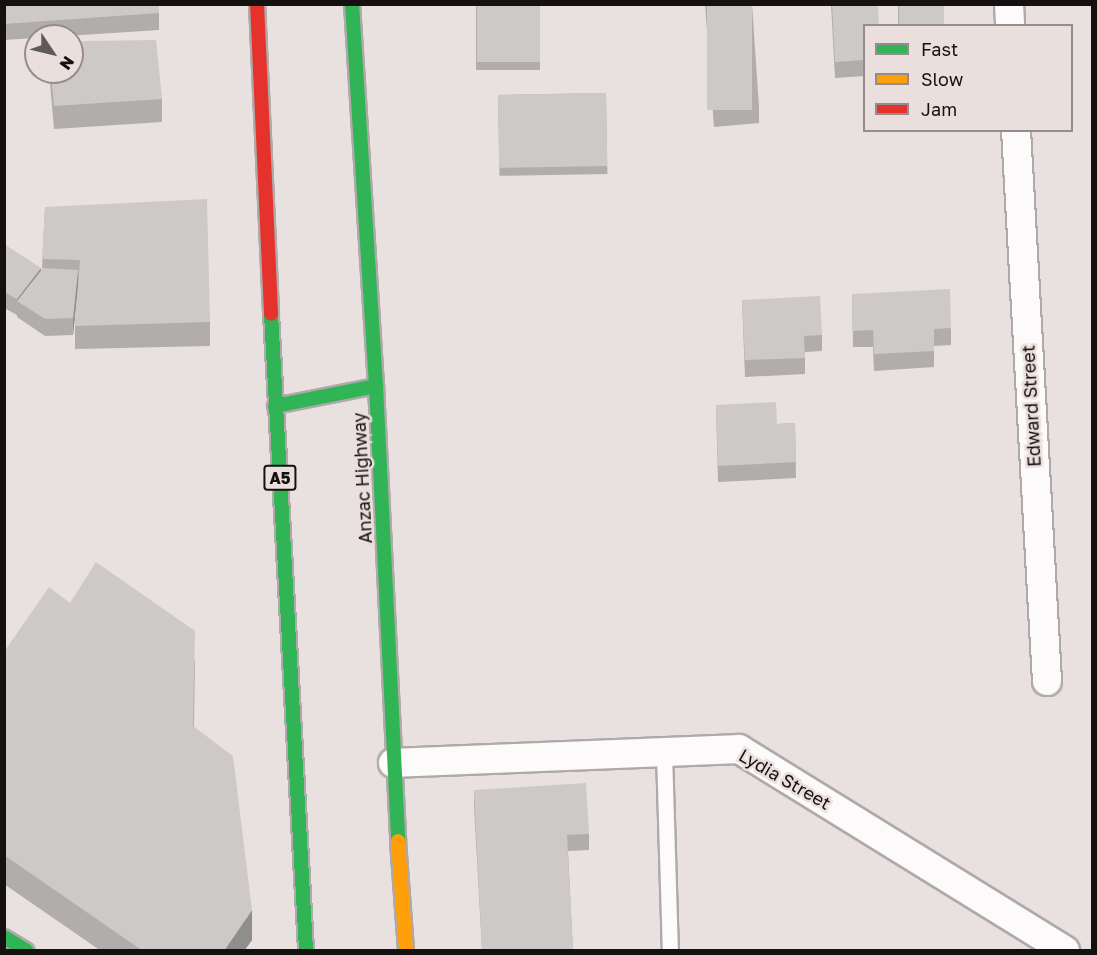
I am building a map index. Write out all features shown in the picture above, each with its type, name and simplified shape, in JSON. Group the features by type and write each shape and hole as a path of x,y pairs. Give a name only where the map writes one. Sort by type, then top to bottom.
{"main road":[{"name":"A5","path":"257,4 275,406 306,951"},
{"name":"Anzac Highway","path":"352,4 376,386 393,763 406,951"},
{"path":"275,406 376,386"},
{"path":"4,937 26,951"}],"street":[{"path":"1009,4 1010,24"},
{"name":"Edward Street","path":"1016,132 1047,681"},
{"name":"Lydia Street","path":"393,763 739,749 1065,951"}],"lane":[{"path":"664,752 670,951"}],"building":[{"path":"4,4 159,4 159,13 4,24"},
{"path":"477,4 540,4 540,62 477,62"},
{"path":"707,4 752,4 752,110 707,110"},
{"path":"832,4 878,4 879,24 863,24 863,60 835,62"},
{"path":"899,4 944,4 944,24 899,24"},
{"path":"156,40 162,99 54,106 52,84 84,84 84,41"},
{"path":"606,93 607,166 499,168 498,95"},
{"path":"207,199 210,322 75,326 80,260 42,259 45,207"},
{"path":"4,244 41,268 17,299 4,292"},
{"path":"43,268 78,270 73,318 45,319 17,301"},
{"path":"950,289 951,328 934,329 934,351 874,354 873,330 853,331 852,294"},
{"path":"820,296 822,335 804,336 805,358 745,360 742,300"},
{"path":"776,402 777,424 795,423 796,462 718,466 716,405"},
{"path":"96,562 195,631 193,726 233,756 252,910 224,951 143,951 4,855 4,652 49,587 70,603"},
{"path":"586,783 589,834 567,835 573,951 482,951 474,790"}],"traffic: fast":[{"path":"352,4 376,386 398,841"},
{"path":"271,314 306,950"},
{"path":"275,406 376,386"},
{"path":"4,937 26,950"}],"traffic: slow":[{"path":"398,841 406,950"}],"traffic: jam":[{"path":"257,4 271,314"}]}
